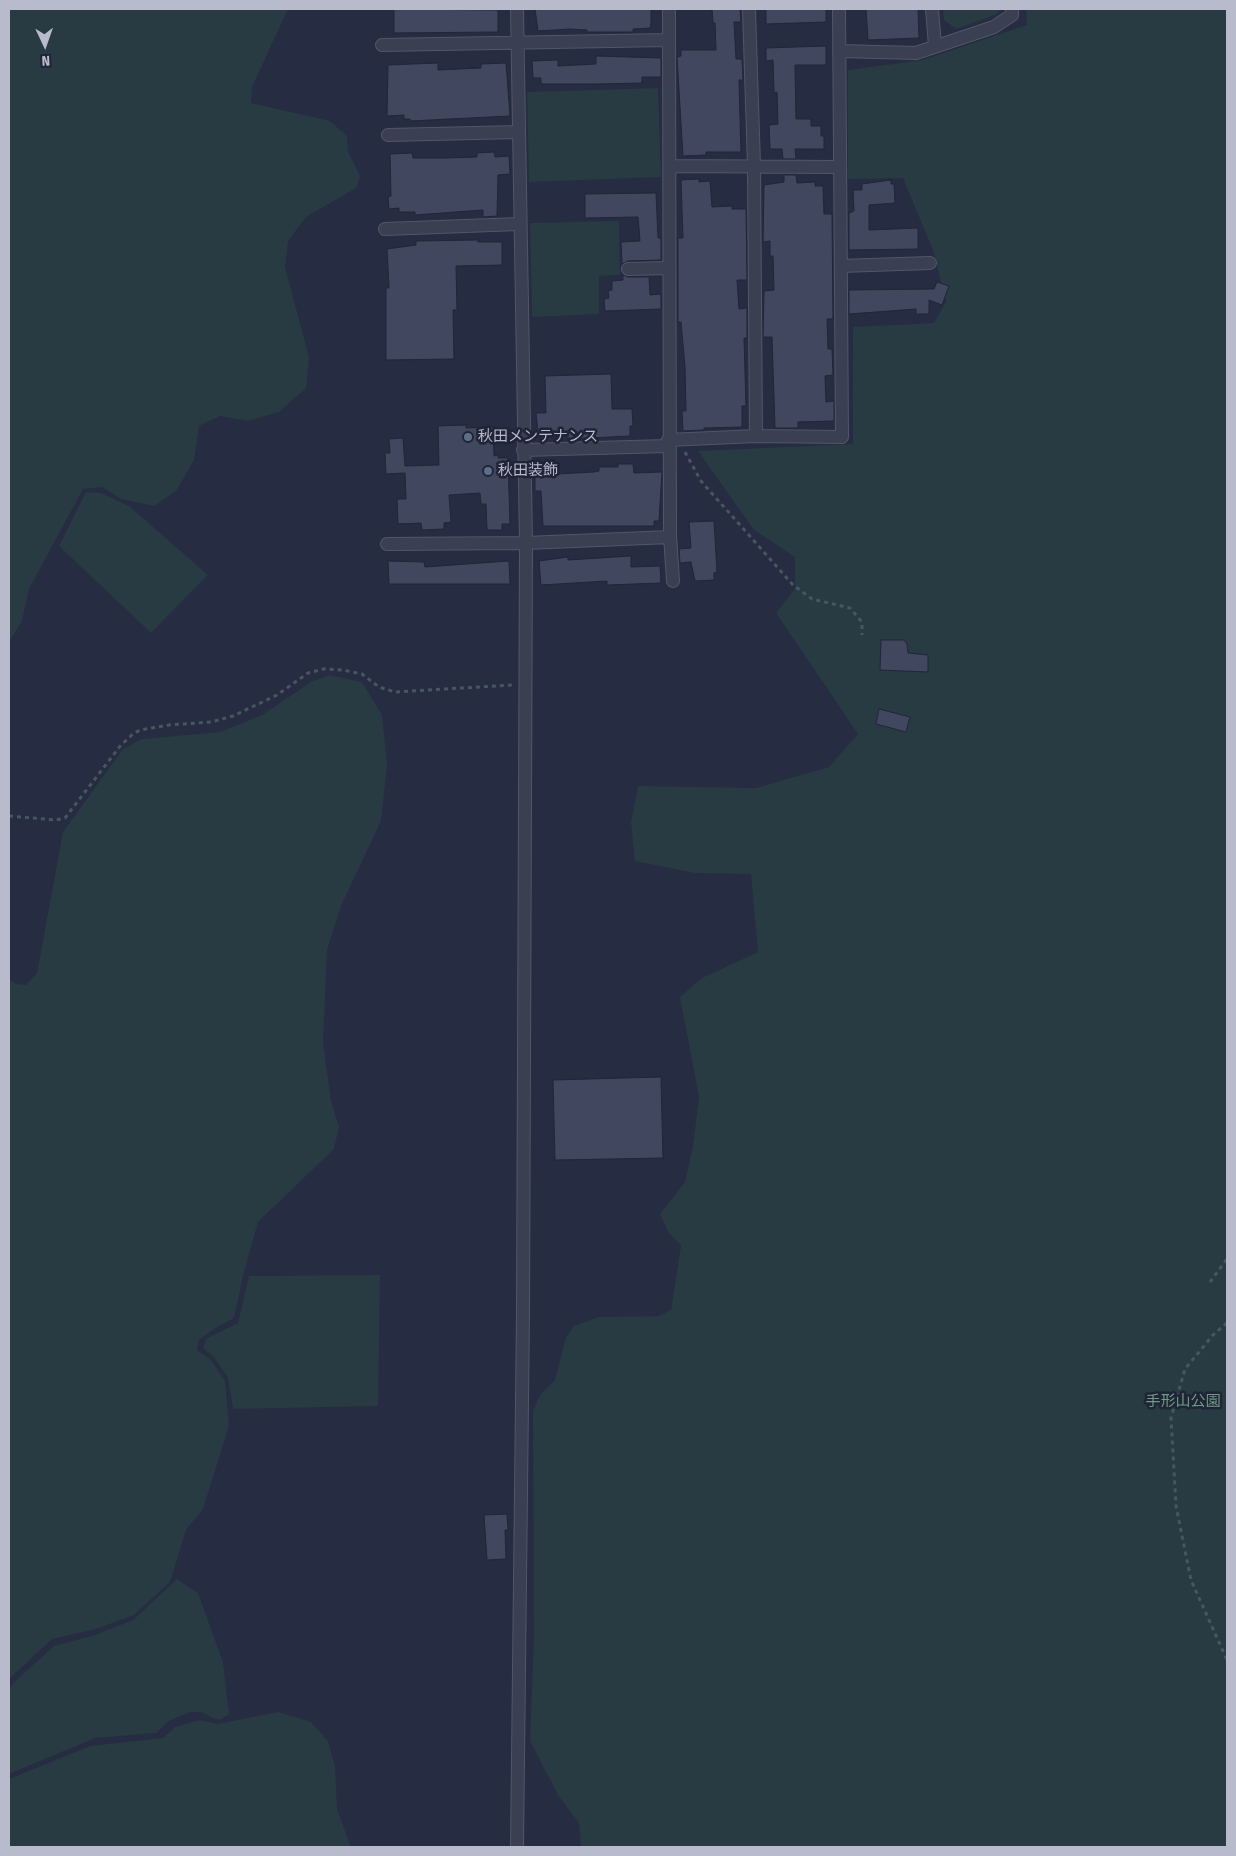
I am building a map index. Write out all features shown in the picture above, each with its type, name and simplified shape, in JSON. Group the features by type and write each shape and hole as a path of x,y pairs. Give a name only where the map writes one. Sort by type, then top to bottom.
{"street":[{"path":"517,9 519,224 526,543 523,1313 517,1847"},
{"path":"668,9 672,442 670,535 673,581"},
{"path":"749,9 754,166 756,436"},
{"path":"523,450 756,436 842,436 839,9"},
{"path":"932,9 935,46"},
{"path":"839,51 916,53 994,27 1012,15 1012,9"},
{"path":"382,45 668,40"},
{"path":"388,135 518,132"},
{"path":"670,166 839,166"},
{"path":"385,229 519,224"},
{"path":"841,266 930,263"},
{"path":"628,270 669,268"},
{"path":"387,544 526,543 670,535"}],"path":[{"path":"672,442 702,481 793,584 812,598 835,606 850,608 862,622 862,635"},
{"path":"9,816 56,820 65,818 132,734 150,728 211,722 232,716 277,695 308,673 324,669 362,674 379,687 395,692 525,684"},
{"path":"1210,1282 1227,1259"},
{"path":"1227,1323 1213,1335 1185,1370 1171,1418 1176,1506 1191,1580 1227,1660"}],"green space":[{"path":"9,9 288,9 252,87 251,103 330,121 347,136 348,152 360,176 356,188 306,217 288,241 285,267 309,357 306,388 279,412 248,421 220,416 199,426 194,460 176,491 154,506 121,499 102,487 83,489 29,589 22,621 9,642"},
{"path":"943,9 1001,9 995,15 956,29 944,20"},
{"name":"手形山公園","path":"1026,9 1227,9 1227,1847 581,1847 579,1823 558,1795 530,1741 534,1635 533,1411 540,1395 555,1380 566,1337 574,1326 599,1317 658,1316 671,1310 681,1246 668,1232 660,1214 685,1182 693,1146 699,1097 680,997 702,978 758,952 751,874 695,873 635,861 631,822 638,786 756,788 829,767 858,734 776,613 795,589 795,557 754,530 698,451 853,444 853,327 934,323 946,302 934,253 903,178 848,179 848,70 923,60 1027,25"},
{"path":"658,88 661,177 529,182 527,92"},
{"path":"619,221 620,275 599,276 599,314 532,317 530,223"},
{"path":"86,492 101,493 129,506 208,575 151,633 59,546"},
{"path":"329,675 362,682 382,715 387,765 381,821 341,906 327,950 323,1042 331,1101 339,1127 334,1149 258,1222 234,1318 199,1340 197,1350 211,1360 225,1381 229,1426 203,1509 186,1530 170,1582 134,1615 96,1629 52,1639 9,1679 9,979 16,984 26,985 37,973 63,832 123,749 142,739 220,732 262,715 311,682"},
{"path":"380,1275 378,1406 233,1409 228,1378 214,1357 203,1348 206,1339 238,1323 249,1276"},
{"path":"177,1579 198,1593 223,1662 229,1714 220,1720 202,1712 190,1712 169,1721 156,1733 95,1738 9,1774 9,1689 13,1683 54,1646 92,1636 133,1620"},
{"path":"278,1712 311,1722 328,1741 335,1766 337,1809 351,1847 9,1847 9,1779 90,1746 163,1738 175,1727 199,1720 218,1724"}],"building":[{"path":"394,9 498,10 498,32 394,33"},
{"path":"535,9 651,9 651,23 650,28 633,29 633,32 587,32 587,30 570,29 538,31"},
{"path":"712,9 740,9 741,22 734,22 736,59 742,59 743,80 739,80 741,152 706,152 706,155 683,156 677,57 681,56 681,50 716,50 715,23 713,23"},
{"path":"766,9 826,9 826,22 766,24"},
{"path":"866,9 918,9 919,38 868,40"},
{"path":"826,46 826,65 795,65 796,119 811,119 811,126 821,126 821,136 824,136 824,149 795,149 796,159 783,159 782,149 770,149 769,125 778,124 777,92 774,93 773,60 766,61 766,48"},
{"path":"596,56 661,58 661,77 642,77 642,83 596,84 541,84 541,78 533,78 532,61 558,60 558,66 596,64"},
{"path":"438,63 438,70 481,68 481,64 506,63 510,116 410,121 410,119 404,119 404,115 387,116 388,65"},
{"path":"494,152 495,157 509,156 510,174 498,175 497,216 483,217 483,210 415,215 415,212 399,212 399,208 389,209 388,197 391,196 390,154 412,153 413,158 446,158 477,157 477,153"},
{"path":"784,175 796,175 797,183 815,182 815,186 823,186 824,214 832,214 833,319 827,319 828,349 832,349 833,375 825,376 826,402 834,401 834,421 798,422 798,428 775,428 772,337 763,337 764,291 774,290 773,256 770,256 770,241 763,242 764,185 784,182"},
{"path":"699,179 699,182 710,181 712,207 732,206 732,209 746,209 747,280 737,280 739,309 747,308 747,338 744,338 746,406 742,406 742,427 704,428 704,430 683,431 682,411 686,411 685,367 681,322 678,322 678,238 683,238 681,180"},
{"path":"891,180 891,184 894,184 895,203 869,205 869,230 918,228 918,249 849,250 849,213 854,211 853,190 862,190 862,184"},
{"path":"656,193 658,238 661,238 661,260 628,261 622,264 621,242 640,241 638,217 585,218 585,194"},
{"path":"478,240 478,242 502,242 502,265 456,266 457,310 453,310 454,359 386,360 386,288 389,288 387,249 416,245 416,241"},
{"path":"623,275 628,277 649,277 650,295 661,294 661,309 605,311 604,299 609,298 608,291 612,290 612,281 623,280"},
{"path":"937,282 949,286 942,305 929,300 929,314 916,314 916,309 849,314 849,290 934,289"},
{"path":"611,374 612,409 632,409 633,426 630,426 630,436 568,439 568,434 550,435 550,432 538,432 536,413 546,413 545,376"},
{"path":"466,425 466,428 493,427 494,456 498,455 498,458 508,458 510,524 502,524 502,530 487,530 486,504 481,504 480,493 449,495 451,522 444,523 444,529 422,530 421,523 398,524 397,499 406,499 405,473 386,474 385,453 390,453 389,439 403,438 405,466 439,465 438,426"},
{"path":"618,464 633,464 634,473 662,472 659,521 654,521 654,526 543,526 541,491 535,491 535,470 557,469 557,474 594,472 599,471 599,467 618,467"},
{"path":"714,521 717,572 714,573 714,580 695,581 691,562 680,563 679,549 691,548 689,522"},
{"path":"631,556 631,567 660,566 661,583 607,585 607,581 541,585 539,561 568,557 568,560"},
{"path":"388,561 424,562 425,567 509,561 510,584 389,584"},
{"path":"881,640 904,640 907,644 908,653 928,655 928,672 880,670"},
{"path":"879,709 910,717 906,732 876,724"},
{"path":"661,1077 663,1158 555,1160 553,1080"},
{"path":"507,1514 508,1530 505,1530 506,1559 487,1560 484,1515"}],"place":[{"name":"秋田メンテナンス","path":"468,437"},
{"name":"秋田装飾","path":"488,471"}]}
